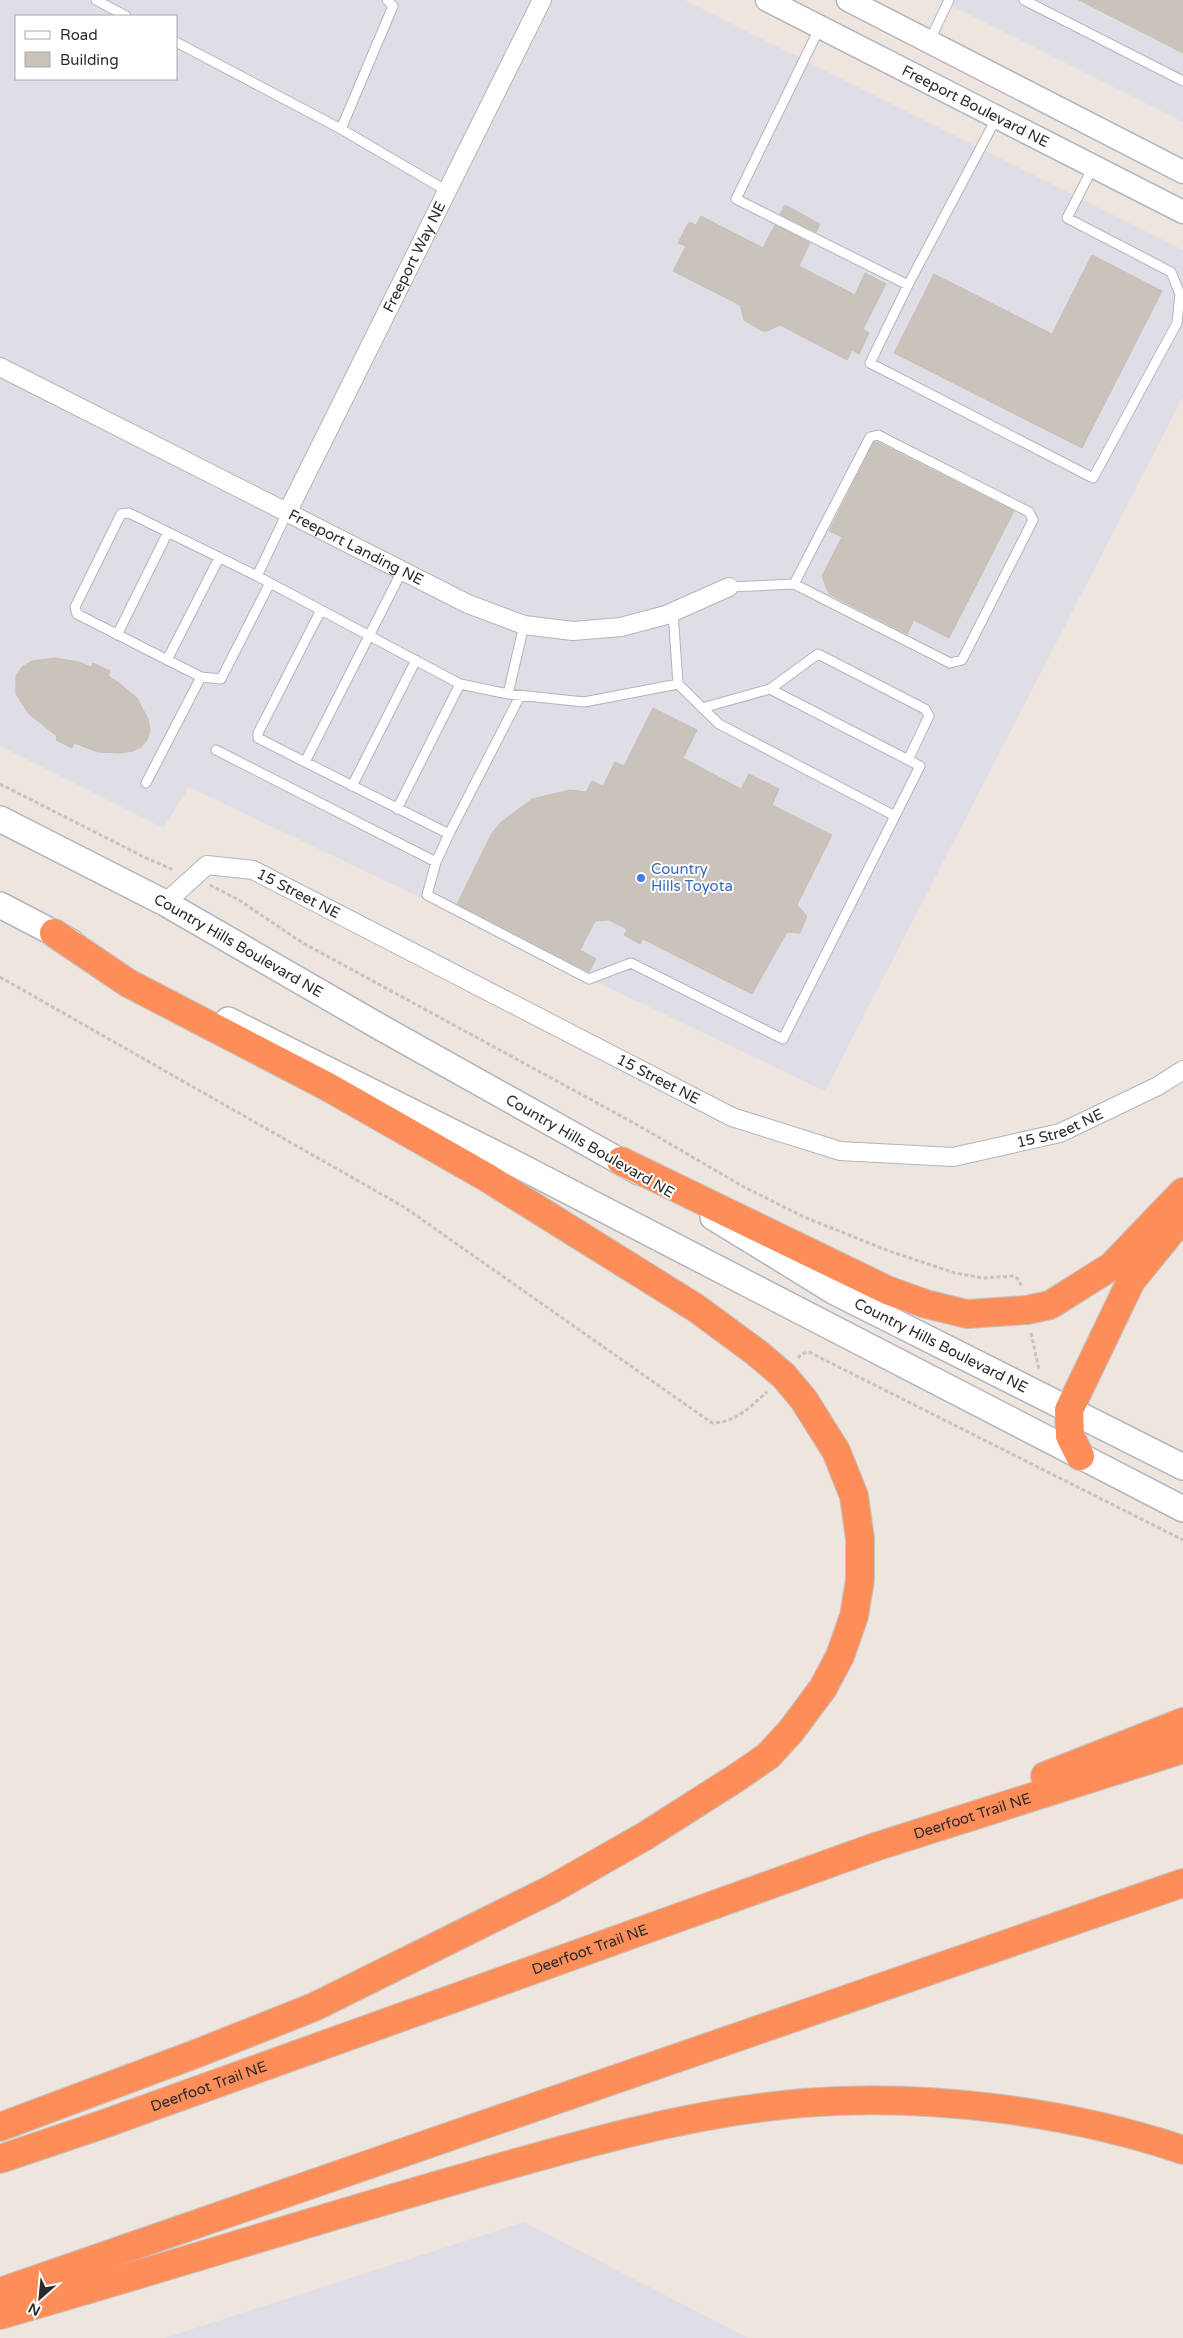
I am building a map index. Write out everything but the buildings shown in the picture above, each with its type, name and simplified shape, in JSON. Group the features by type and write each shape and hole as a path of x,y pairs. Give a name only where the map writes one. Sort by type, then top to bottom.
{"highway":[{"path":"0,2127 198,2053 314,2007 552,1889 646,1836 768,1756 791,1731 823,1688 840,1656 854,1616 860,1580 860,1539 854,1496 836,1451 819,1421 784,1376 696,1308 486,1177 328,1088 128,983 54,933"},
{"path":"621,1161 887,1290 926,1304 967,1314 1026,1310 1050,1305 1112,1266 1183,1192"},
{"path":"1080,1456 1070,1436 1069,1410 1131,1281 1183,1217"},
{"path":"875,1847 1095,1755 1183,1722"},
{"name":"Deerfoot Trail NE","path":"0,2159 110,2122 875,1847 1183,1749"},
{"path":"0,2292 1183,1883"},
{"path":"0,2315 540,2156 714,2114 804,2103 880,2101 986,2108 1058,2118 1183,2150"}],"main road":[{"name":"Country Hills Boulevard NE","path":"0,819 165,903 380,1027 621,1161 835,1292 1183,1467"},
{"path":"0,905 510,1162 1011,1418 1183,1509"}],"street":[{"name":"Freeport Way NE","path":"287,513 542,0"},
{"name":"Freeport Boulevard NE","path":"767,0 1183,212"},
{"path":"848,0 1183,172"},
{"name":"Freeport Landing NE","path":"0,367 468,604 524,625 573,631 621,627 673,612 729,587"},
{"name":"15 Street NE","path":"165,903 207,865 252,870 732,1117 840,1151 953,1157 1060,1133 1158,1086 1183,1070"}],"lane":[{"path":"96,0 124,15"},
{"path":"341,129 393,6 387,0"},
{"path":"929,42 949,0"},
{"path":"1024,0 1183,80"},
{"path":"820,27 736,199 908,286"},
{"path":"178,43 341,129 447,191"},
{"path":"998,117 908,286 870,363 1093,478 1177,323 1180,294 1171,272 1067,218 1094,166"},
{"path":"729,587 794,584 950,663 962,660 1033,520 1030,512 878,435 870,437 794,584"},
{"path":"270,583 221,680 201,677 77,614 75,607 121,514 129,513 257,576 460,684 520,696 584,702 678,684"},
{"path":"257,576 287,513"},
{"path":"117,634 168,532"},
{"path":"167,660 219,558"},
{"path":"305,762 402,571"},
{"path":"321,610 258,733 258,738 449,834"},
{"path":"673,612 678,684 719,724 895,816"},
{"path":"508,694 524,625"},
{"path":"702,708 770,689 818,654 925,709 929,716 908,760"},
{"path":"352,786 416,660"},
{"path":"146,783 201,677"},
{"path":"397,809 460,684"},
{"path":"520,696 449,834 436,862 427,895 589,979 631,963 783,1039 920,766 770,689"},
{"path":"216,750 436,862"}],"path":[{"path":"0,784 144,857 239,900 302,943 804,1217 889,1251 955,1273 984,1278 1014,1276 1019,1280 1022,1291"},
{"path":"0,976 404,1207 712,1422 726,1423 752,1405 784,1376 801,1354 809,1352 1183,1540"},
{"path":"1030,1329 1040,1374"}],"shaded area":[{"path":"0,0 685,0 1183,250 1183,397 825,1091 189,787 163,828 0,746"},
{"path":"940,0 1183,0 1183,122"},
{"path":"524,2222 748,2338 165,2338"}],"place":[{"name":"Country Hills Toyota","path":"641,878"}]}
